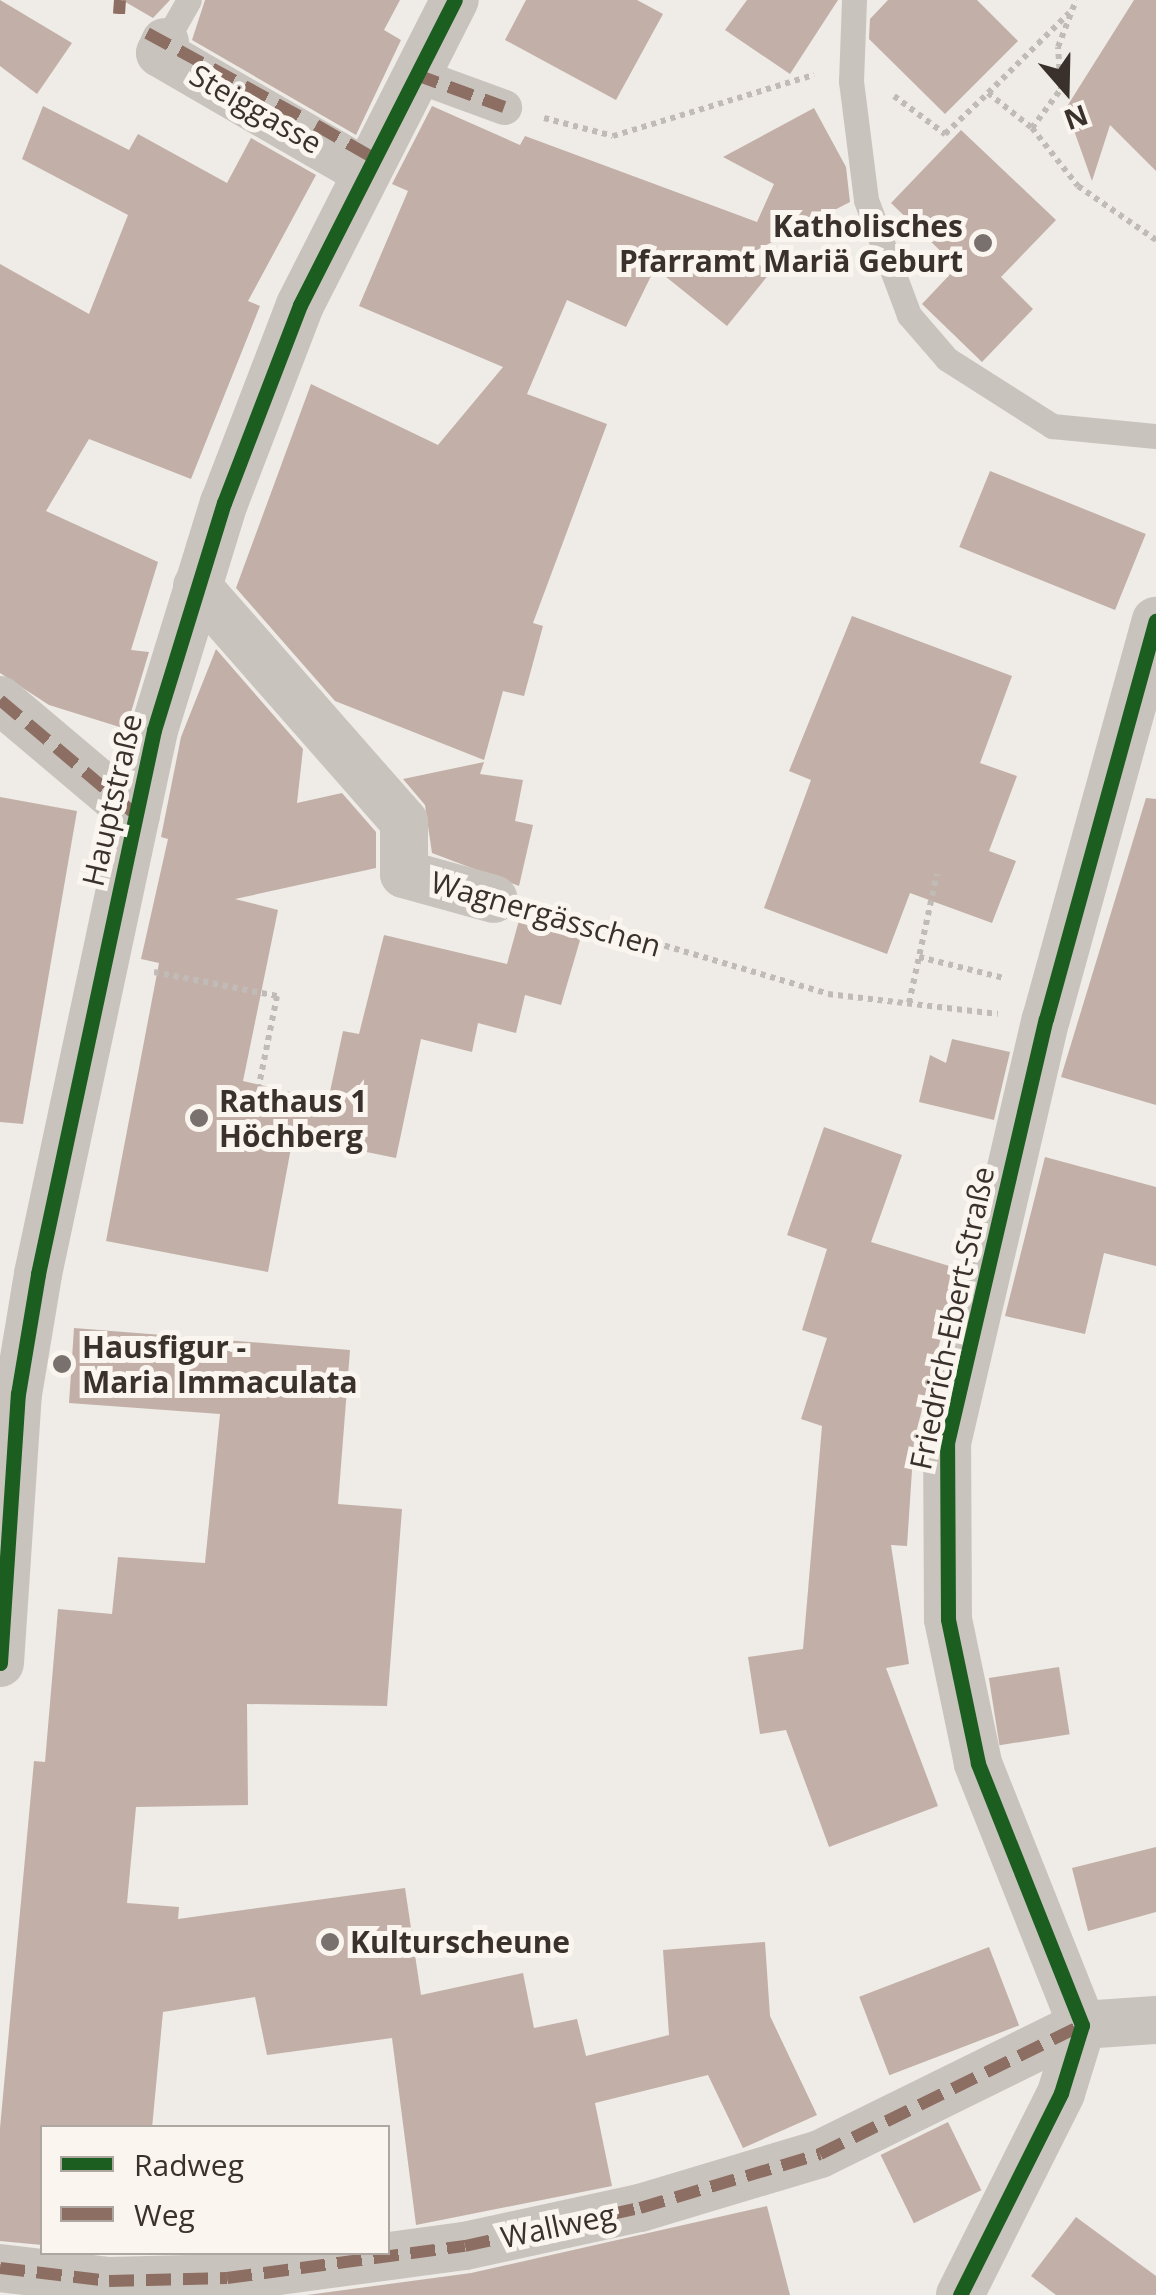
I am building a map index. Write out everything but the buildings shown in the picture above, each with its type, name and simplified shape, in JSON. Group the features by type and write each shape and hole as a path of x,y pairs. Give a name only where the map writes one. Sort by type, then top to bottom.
{"street":[{"name":"Hauptstraße","path":"0,1663 35,1291 136,815 197,586 258,410 362,170 454,0"},
{"name":"Steiggasse","path":"165,42 160,54 362,170"},
{"path":"414,74 504,107"},
{"name":"Wagnergässchen","path":"197,586 404,822 404,874 494,899"},
{"name":"Friedrich-Ebert-Straße","path":"1082,2026 978,1763 948,1619 941,1516 947,1443 1050,1005 1156,621"},
{"path":"0,700 136,815"},
{"path":"960,2295 1061,2093 1082,2026 1156,2020"},
{"name":"Wallweg","path":"0,2268 109,2281 227,2278 465,2246 640,2208 820,2154 1082,2026"}],"lane":[{"path":"165,42 188,0"},
{"path":"854,0 852,81 866,200 909,315 947,359 1052,426 1156,436"}],"path":[{"path":"1032,128 1060,89 1058,47 1076,0"},
{"path":"910,102 945,134 1069,13"},
{"path":"504,107 613,136 739,92 816,75 852,81"},
{"path":"988,93 1032,128 1078,186 1156,240"},
{"path":"909,1003 937,874"},
{"path":"919,957 1050,1005"},
{"path":"163,974 277,996 259,1085"}],"marked path":[{"path":"119,14 120,0"},
{"path":"147,33 305,119"},
{"path":"414,74 504,107"},
{"path":"316,125 370,156"},
{"path":"0,700 136,815"},
{"path":"0,2268 109,2281 227,2278 465,2246 640,2208 820,2154 1082,2025"}],"cycle path":[{"path":"0,1663 18,1394 38,1274 154,730 224,503 300,305 455,0"},
{"path":"960,2295 1061,2093 1082,2025 978,1763 948,1619 947,1443 1046,1019 1156,621"}],"place":[{"name":"Katholisches Pfarramt Mariä Geburt","path":"983,243"},
{"name":"Rathaus 1 Höchberg","path":"199,1118"},
{"name":"Hausfigur - Maria Immaculata","path":"62,1364"},
{"name":"Kulturscheune","path":"330,1942"}]}
